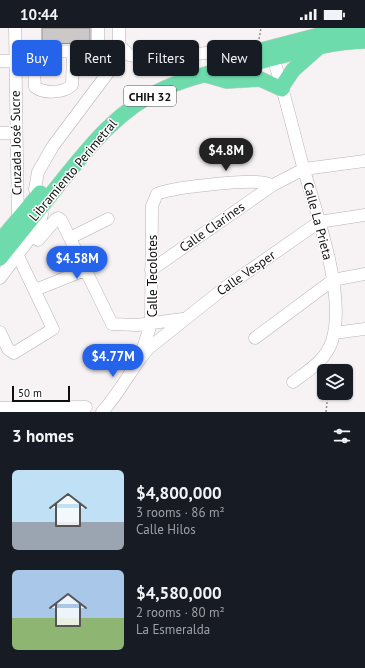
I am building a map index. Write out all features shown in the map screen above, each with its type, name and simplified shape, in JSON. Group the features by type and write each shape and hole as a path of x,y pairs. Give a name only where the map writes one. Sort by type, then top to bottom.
{"main road":[{"name":"Libramiento Perimetral","path":"0,241 17,219 38,203 88,148 123,113 165,88 327,33 365,29"},
{"name":"Libramiento Perimetral","path":"262,53 365,41"},
{"path":"205,75 227,81 260,79 281,89 293,70 321,46"},
{"name":"Libramiento Perimetral","path":"0,258 19,235 38,203 91,131 105,116 129,98 170,77 207,66"}],"street":[{"name":"Cruzada José Sucre","path":"15,28 15,40"},
{"path":"98,28 98,40"},
{"path":"119,28 119,40"},
{"path":"125,52 128,55 142,58 207,53"},
{"name":"Calle La Prieta","path":"271,53 334,280 334,333 327,352 312,369 293,382"},
{"path":"0,61 12,57"},
{"name":"Cruzada José Sucre","path":"15,76 17,219 19,235"},
{"path":"34,76 35,87 42,91 66,90 72,84 72,76"},
{"path":"0,286 36,232 41,221 35,180 43,161 107,76"},
{"path":"0,133 16,133"},
{"path":"304,169 332,167 365,161"},
{"name":"Calle Clarines","path":"151,270 273,185 304,169"},
{"name":"Calle Tecolotes","path":"140,357 151,324 152,206 157,194 170,190 258,182 273,185"},
{"name":"Calle Vesper","path":"140,357 184,319 223,289 319,222 365,215"},
{"path":"0,278 58,218 70,238 112,324 151,324 184,319"},
{"path":"70,238 108,220"},
{"path":"0,332 11,352 16,352 53,329 19,258"},
{"path":"35,290 85,270"},
{"path":"255,338 334,280 365,274"},
{"path":"334,333 365,329"},
{"path":"102,412 118,394 140,357"},
{"path":"0,408 86,407"}],"path":[{"path":"326,412 327,400"}],"building":[{"path":"42,28 90,28 90,40 70,40 70,43 62,44 62,40 42,40"}]}
